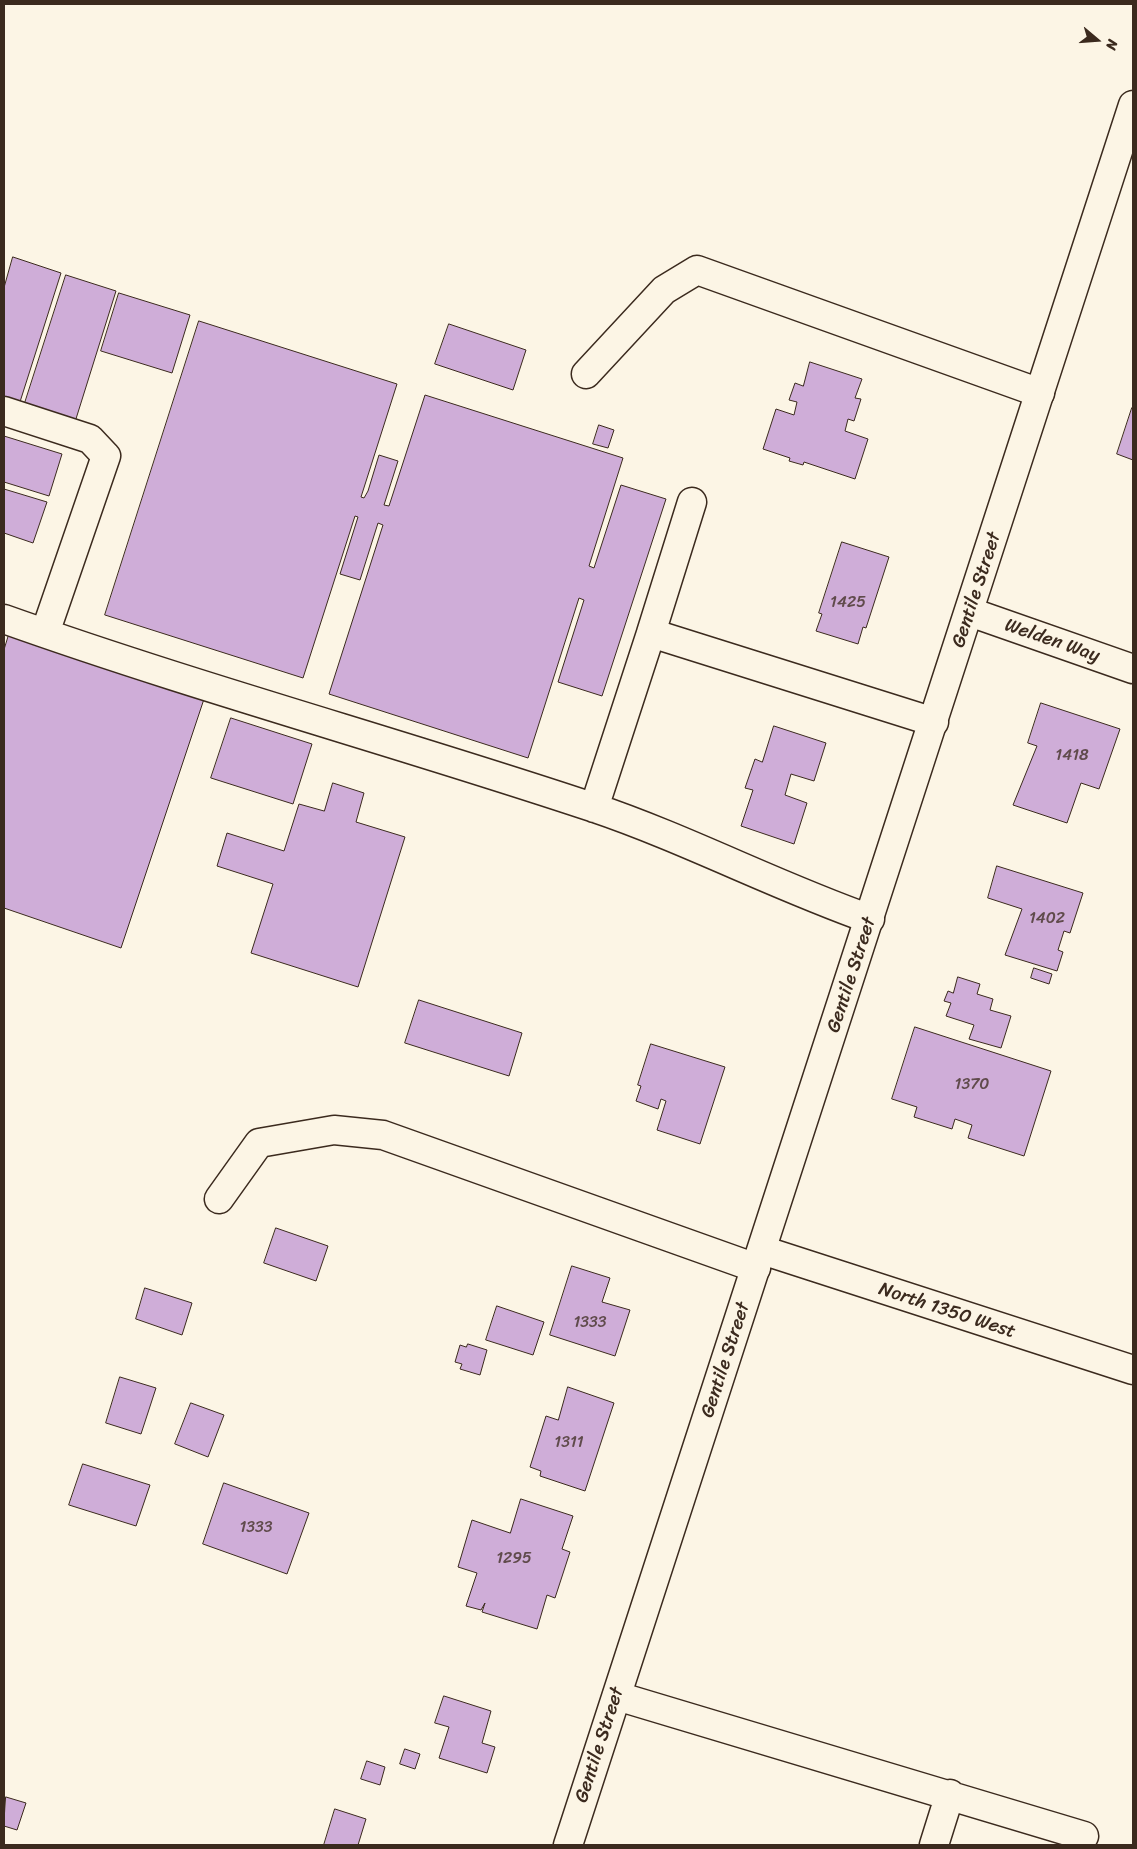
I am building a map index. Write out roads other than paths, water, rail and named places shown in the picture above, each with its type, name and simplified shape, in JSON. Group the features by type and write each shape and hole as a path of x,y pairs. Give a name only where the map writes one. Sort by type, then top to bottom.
{"main road":[{"name":"Gentile Street","path":"568,1845 970,612 1133,105"},
{"path":"586,374 664,290 697,270 1040,393"},
{"path":"4,411 90,439 106,456 45,633"},
{"path":"594,808 692,502"},
{"name":"Welden Way","path":"970,612 1133,670"},
{"path":"4,619 594,808 695,845 832,906 870,918"},
{"path":"651,633 934,722"},
{"name":"North 1350 West","path":"220,1199 259,1143 334,1130 383,1135 759,1259 1133,1370"},
{"path":"617,1696 950,1794 1084,1836"},
{"path":"934,1845 950,1794"}]}
